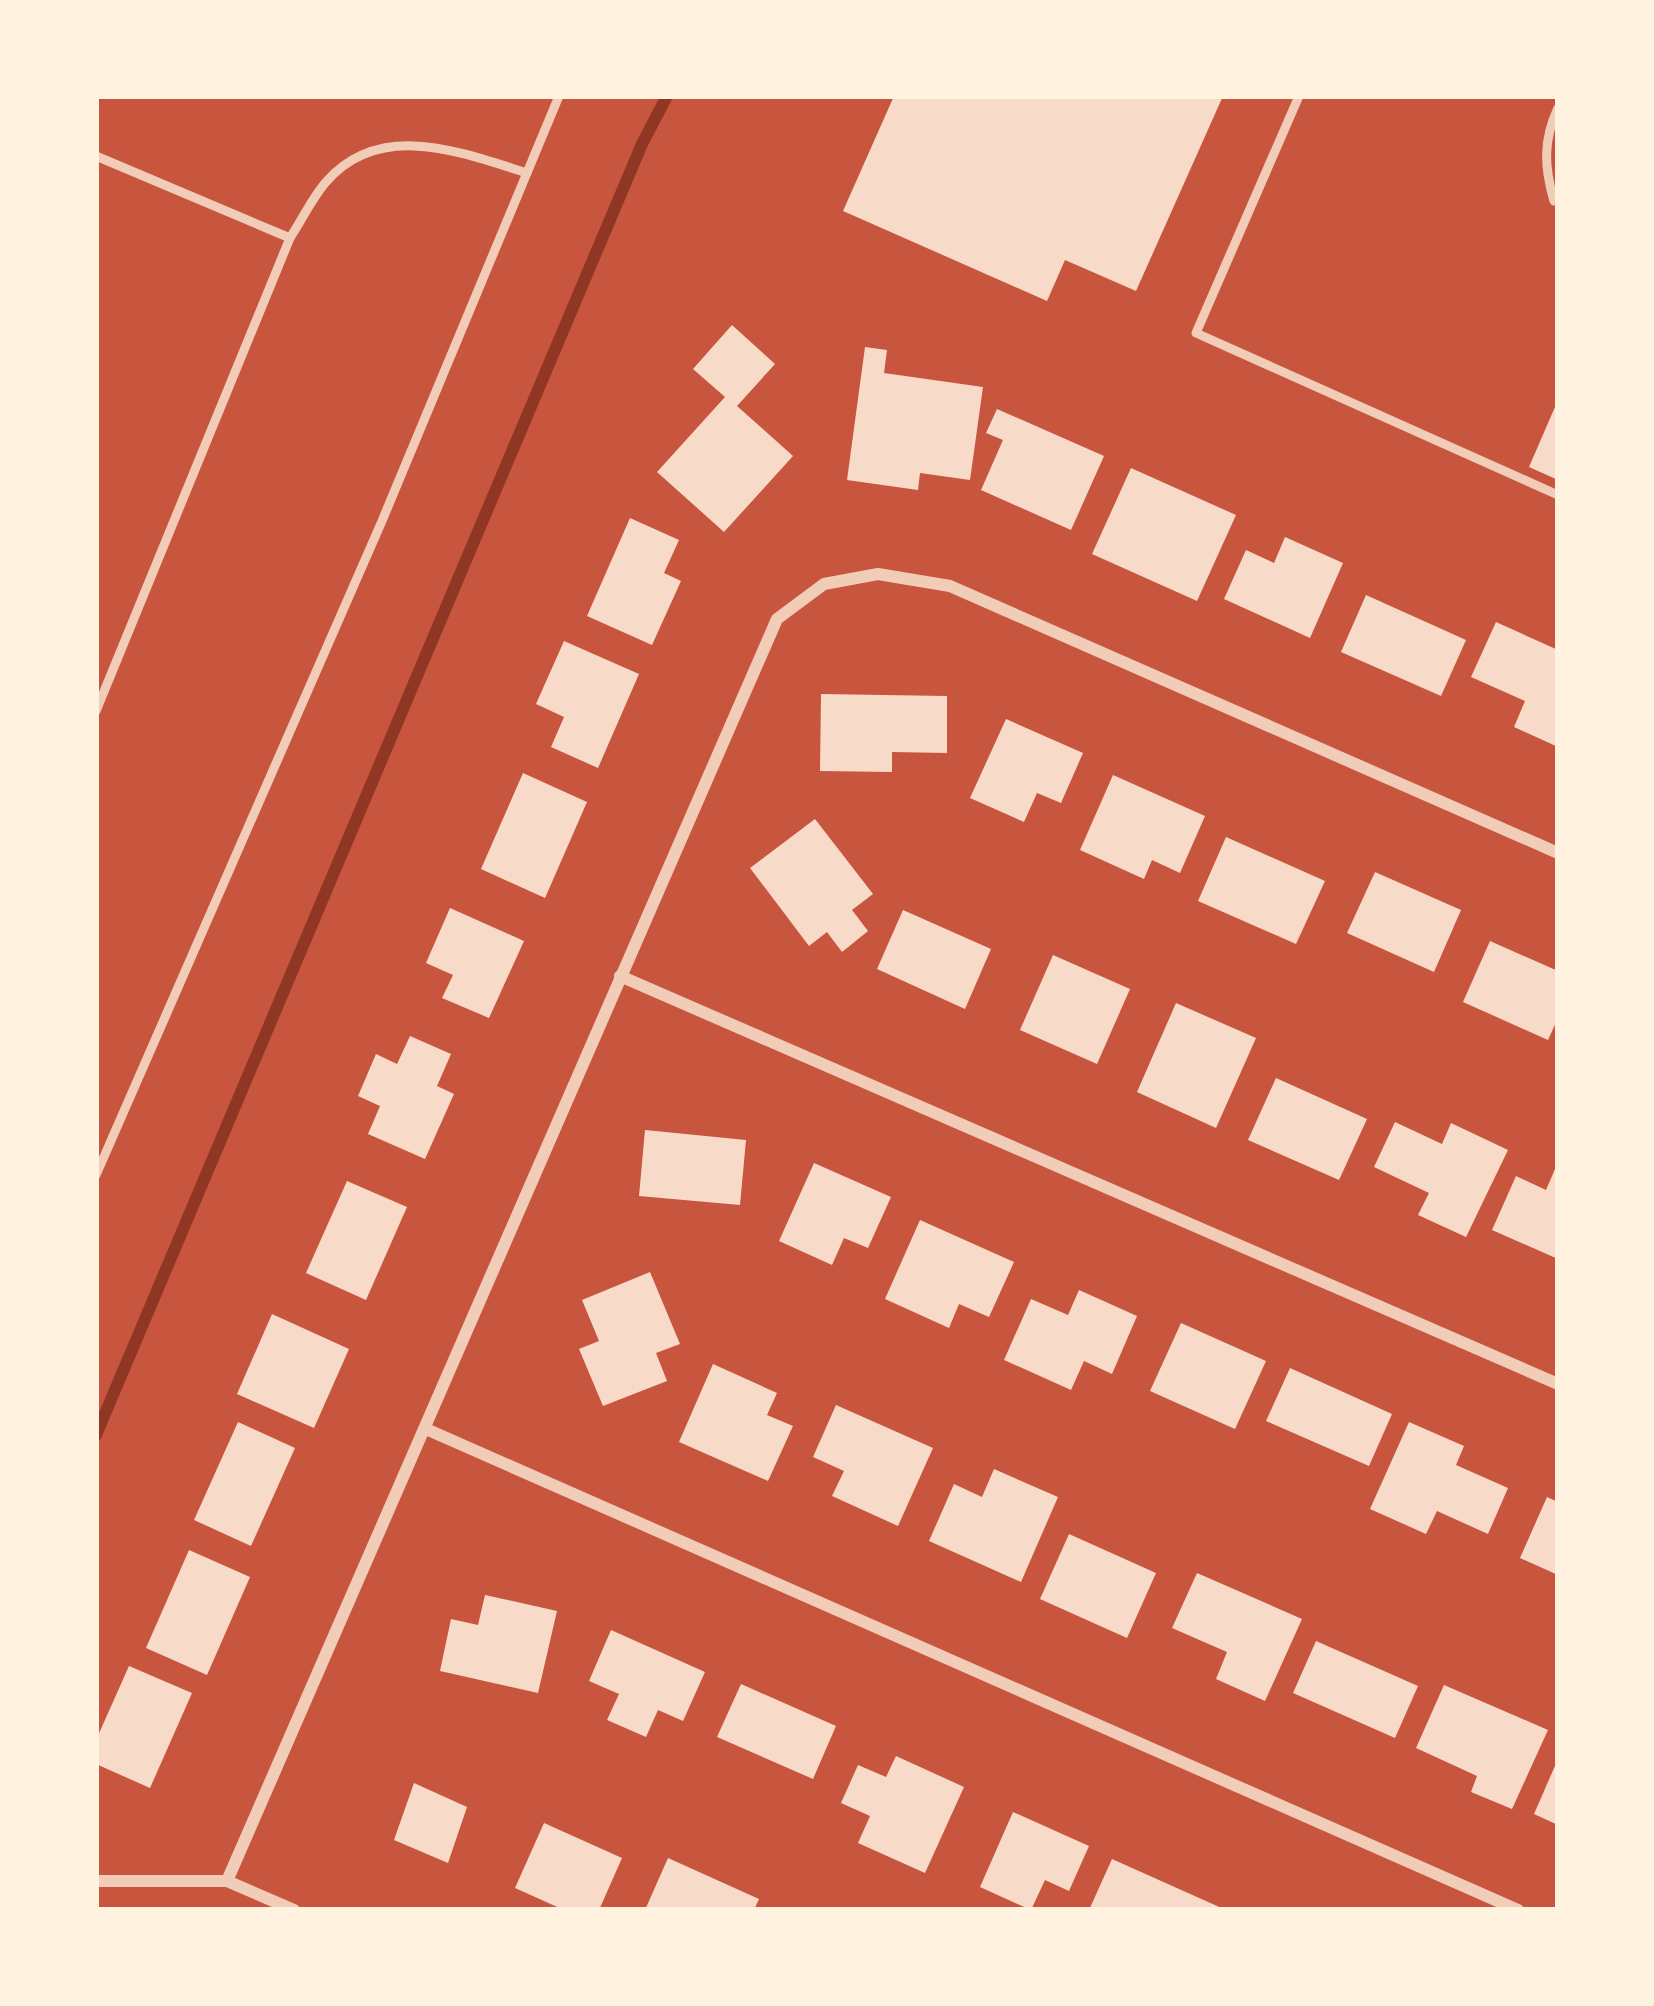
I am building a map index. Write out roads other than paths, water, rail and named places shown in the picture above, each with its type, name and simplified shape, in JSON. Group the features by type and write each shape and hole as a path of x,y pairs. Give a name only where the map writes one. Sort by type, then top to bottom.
{"street":[{"path":"227,1881 777,619 824,584 878,574 950,586 1558,854"},
{"path":"620,976 1558,1384"},
{"path":"426,1429 1518,1910"},
{"path":"96,1881 227,1881 294,1910"}],"lane":[{"path":"96,1175 382,521 559,96"},
{"path":"1299,96 1196,333 1558,496"},
{"path":"1558,108 1546,134 1547,176 1554,201 1558,197"},
{"path":"96,711 290,238 327,181 373,147 448,148 527,173"},
{"path":"96,156 290,238"}],"waterway":[{"path":"96,1435 642,144 667,96"}]}
